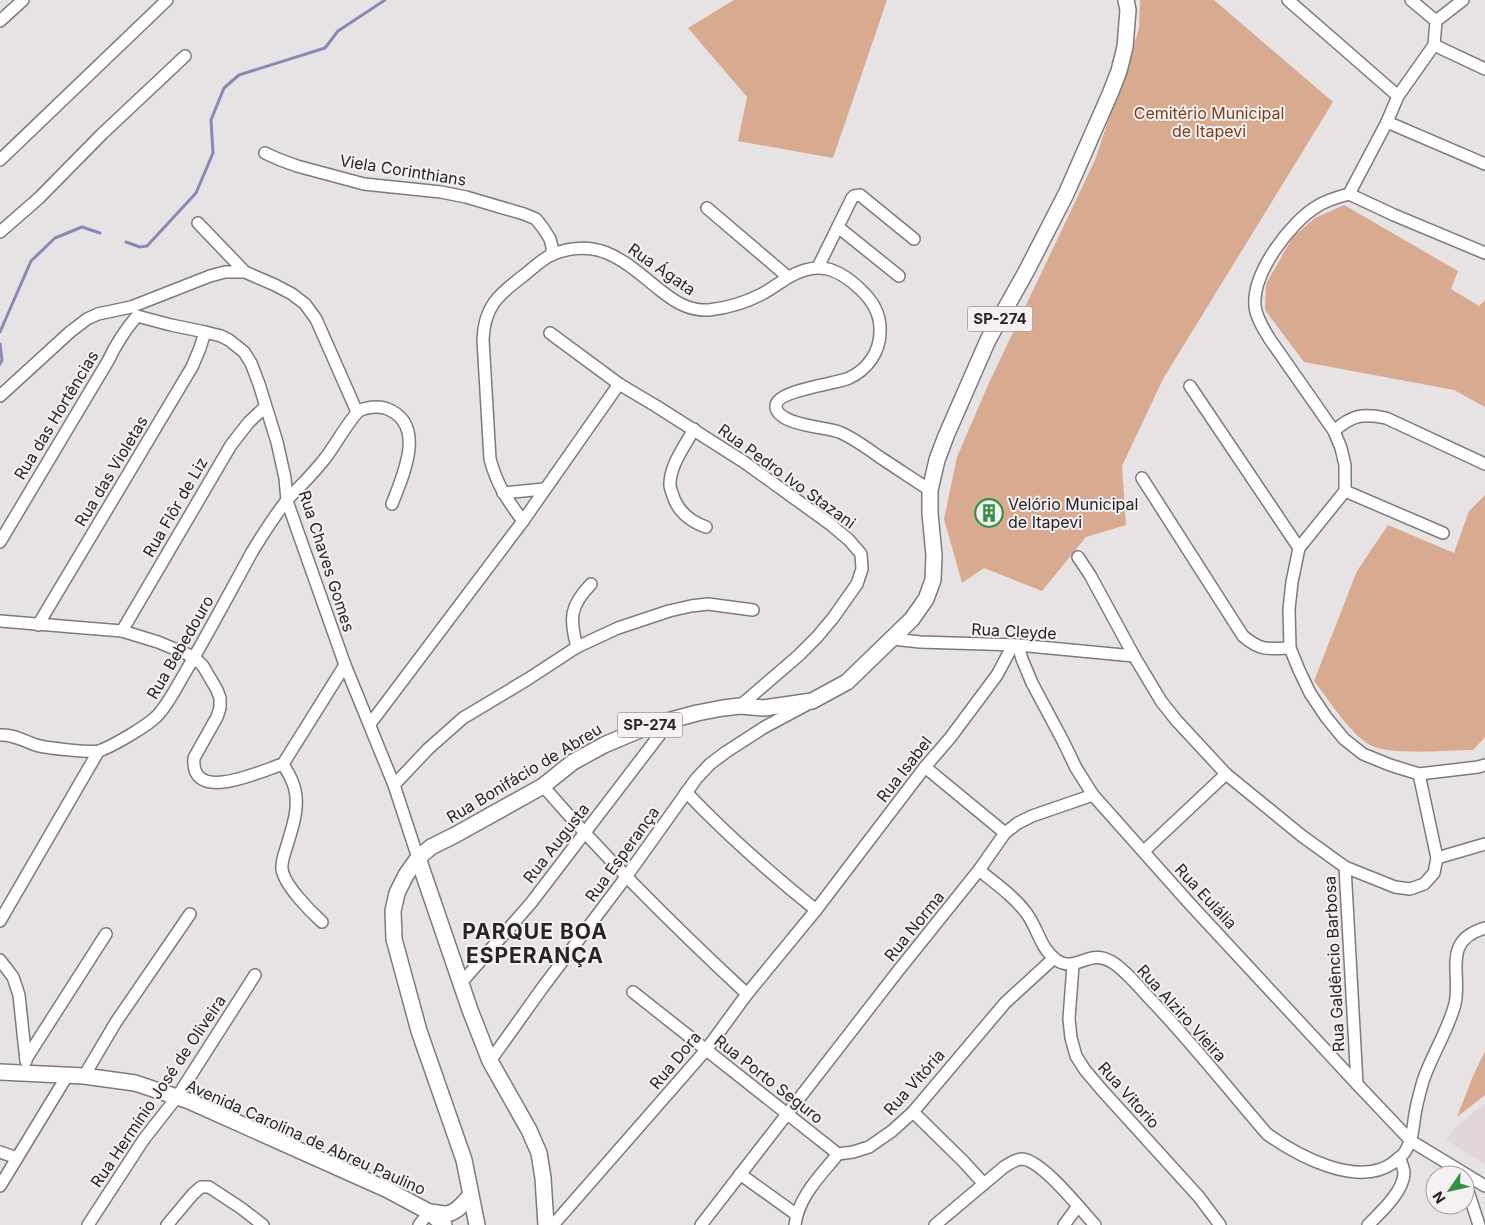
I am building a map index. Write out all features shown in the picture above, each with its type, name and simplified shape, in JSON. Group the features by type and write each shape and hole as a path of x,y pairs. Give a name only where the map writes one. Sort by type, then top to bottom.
{"main road":[{"name":"SP-274","path":"893,639 912,619 926,599 933,580 934,555 930,490 937,460 988,340 1066,194 1110,94 1119,71 1125,47 1128,10 1126,0"},
{"name":"Rua Bonifácio de Abreu","path":"477,1225 464,1160 420,1031 394,939 393,911 396,893 418,858 430,847 543,786 573,762 604,745 642,728 706,711 740,706 764,708 812,701 847,682 893,639"},
{"path":"418,858 490,1061 529,1130 539,1153 543,1178 546,1225"},
{"name":"Avenida Carolina de Abreu Paulino","path":"0,1072 25,1066 66,1076 84,1076 135,1083 189,1100 202,1108 241,1123 379,1186 429,1212 444,1225"},
{"path":"429,1212 446,1214 461,1206 470,1196"}],"street":[{"path":"0,21 23,0"},
{"path":"0,160 166,0"},
{"path":"1288,0 1398,96"},
{"path":"1411,0 1436,21"},
{"path":"1349,194 1387,122 1398,96 1434,45 1436,21 1463,0"},
{"path":"1434,45 1485,69"},
{"path":"0,232 51,186 102,134 185,56"},
{"path":"1387,122 1485,164"},
{"name":"Viela Corinthians","path":"265,153 290,164 364,184 441,192 466,197 524,214 536,219 550,239 552,255"},
{"path":"1485,253 1349,194 1316,206 1282,238 1259,281 1255,296 1255,307 1269,338 1334,431 1345,465 1345,490 1300,548 1292,582 1289,608 1290,648 1310,693 1326,718 1344,739 1363,754 1390,765 1419,774 1478,767 1485,764"},
{"path":"914,239 860,195 852,198 818,267 837,273 850,280 870,301 878,313 880,323 880,336 876,350 869,364 859,373 838,382 788,394 779,398 776,409 786,419 839,432 858,442 930,490"},
{"path":"707,208 788,278"},
{"path":"198,223 245,272"},
{"path":"838,227 899,276"},
{"name":"Rua Ágata","path":"552,255 572,249 590,248 608,252 628,264 673,300 690,309 706,310 741,303 762,294 801,271 818,267"},
{"path":"522,521 494,476 490,459 483,329 491,306 497,297 552,255"},
{"path":"0,396 88,318 98,314 134,311 210,276 225,272 245,272 276,285 305,304 316,319 358,412 366,408 384,408 393,412 406,426 410,442 405,468 392,504"},
{"name":"Rua Chaves Gomes","path":"134,311 171,325 205,332 229,340 244,352 251,362 282,462 287,501 345,665 394,785 418,858"},
{"name":"Rua das Hortências","path":"0,542 108,362 134,311"},
{"name":"Rua das Violetas","path":"38,625 192,367 205,332"},
{"name":"Rua Pedro Ivo Stazani","path":"550,333 619,384 694,429 744,462 830,524 849,540 861,554 862,569 858,584 833,618 798,656 740,706"},
{"path":"370,724 522,521 619,384"},
{"path":"1190,386 1300,548"},
{"name":"Rua Flôr de Liz","path":"122,631 231,445 249,422 265,407"},
{"name":"Rua Bebedouro","path":"98,752 147,724 158,715 194,657 268,526 287,501 326,458 358,412"},
{"path":"1334,431 1345,422 1358,417 1371,415 1386,418 1485,464"},
{"path":"694,429 672,473 670,487 679,509 688,518 706,527"},
{"path":"1142,478 1200,572 1243,636 1254,645 1267,649 1290,648"},
{"path":"503,493 544,489"},
{"path":"1345,490 1443,533"},
{"name":"Rua Galdêncio Barbosa","path":"1078,557 1090,575 1134,656 1161,700 1176,720 1226,774 1302,836 1345,867 1357,1084"},
{"path":"577,647 572,630 572,616 581,594 592,584"},
{"path":"394,785 432,744 463,718 528,680 577,647 618,628 683,608 708,604 753,610"},
{"path":"0,621 122,631 158,642 194,657 203,666 218,690 220,698 220,708 217,717 194,758 193,766 196,774 202,780 211,783 226,782 283,764 345,665"},
{"name":"Rua Cleyde","path":"893,639 920,642 1015,645 1134,656"},
{"name":"Rua Isabel","path":"816,910 950,738 997,675 1015,645"},
{"name":"Rua Eulália","path":"1015,645 1032,683 1076,768 1093,795 1190,904 1411,1141 1447,1165"},
{"name":"Rua Esperança","path":"490,1061 626,877 686,792 710,764 763,728 812,701"},
{"name":"Rua Augusta","path":"461,983 531,903 671,720"},
{"path":"0,735 8,735 44,748 98,752 0,921"},
{"path":"283,764 293,782 297,800 282,869 297,895 322,922"},
{"path":"925,768 1005,833"},
{"path":"1144,851 1226,774"},
{"path":"1345,867 1395,887 1410,889 1424,884 1434,873 1437,858 1419,774"},
{"path":"543,786 626,877 681,933 747,994"},
{"path":"686,792 735,841 816,910"},
{"name":"Rua Norma","path":"740,1174 979,870 1005,833 1018,823 1032,816 1093,795"},
{"path":"1437,858 1485,844"},
{"path":"979,870 1027,913 1054,958 1062,963 1073,965"},
{"name":"Rua Dora","path":"553,1225 706,1050 747,994 816,910"},
{"path":"84,1076 116,1022 190,914"},
{"path":"1368,1225 1389,1203 1401,1186 1404,1172 1399,1158 1406,1152 1411,1141 1418,1096 1424,1076 1450,1019 1455,1002 1456,954 1461,942 1473,933 1485,928"},
{"path":"25,1066 106,934"},
{"name":"Rua Alziro Vieira","path":"1073,965 1094,957 1103,957 1114,963 1167,1016 1267,1134 1285,1147 1308,1158 1351,1172 1366,1173 1377,1171 1399,1158"},
{"name":"Rua Vitória","path":"838,1154 869,1147 892,1131 913,1112 1005,1003 1054,958"},
{"path":"1,962 13,977 20,995 25,1066"},
{"name":"Rua Vitorio","path":"1073,965 1069,1019 1071,1038 1076,1056 1101,1089 1199,1197 1220,1225"},
{"name":"Rua Hermínio José de Oliveira","path":"88,1225 144,1139 177,1097 255,975"},
{"name":"Rua Porto Seguro","path":"633,992 838,1154"},
{"path":"0,1186 66,1076"},
{"path":"913,1112 984,1184"},
{"path":"0,1152 17,1158"},
{"path":"701,1225 740,1174 796,1220 801,1205 812,1187 838,1154"},
{"path":"935,1225 1004,1166 1023,1159 1043,1170 1095,1225"},
{"path":"167,1225 201,1187 210,1187 242,1208 263,1225"},
{"path":"1064,1225 1078,1206"},
{"path":"419,1225 429,1212"},
{"path":"1475,1213 1479,1225"}],"shaded area":[{"path":"1485,1103 1485,1165 1446,1140 1457,1126"}],"green space":[{"path":"734,0 887,0 833,158 738,141 747,97 688,28"},
{"name":"Cemitério Municipal de Itapevi","path":"1140,0 1214,0 1333,102 1163,379 1122,466 1126,525 1086,537 1042,591 984,568 962,583 944,519 957,457 988,385 1095,160 1139,29"},
{"path":"1344,205 1458,271 1451,289 1479,306 1485,300 1485,407 1454,390 1304,362 1265,310 1266,284 1292,238 1315,218"},
{"path":"1485,495 1485,737 1473,750 1405,751 1370,745 1347,725 1314,681 1357,571 1388,525 1454,553 1469,511"},
{"path":"1485,1051 1485,1095 1457,1117 1473,1076"}],"waterway":[{"path":"126,242 140,247 147,246 196,193 213,153 211,120 224,88 239,75 325,48 338,31 385,0"},
{"path":"0,332 31,261 55,238 82,227 100,233"},
{"path":"0,344 2,360 0,364"}],"place":[{"name":"Velório Municipal de Itapevi","path":"989,513"}],"district":[{"name":"PARQUE BOA ESPERANÇA","path":"535,944"}]}
